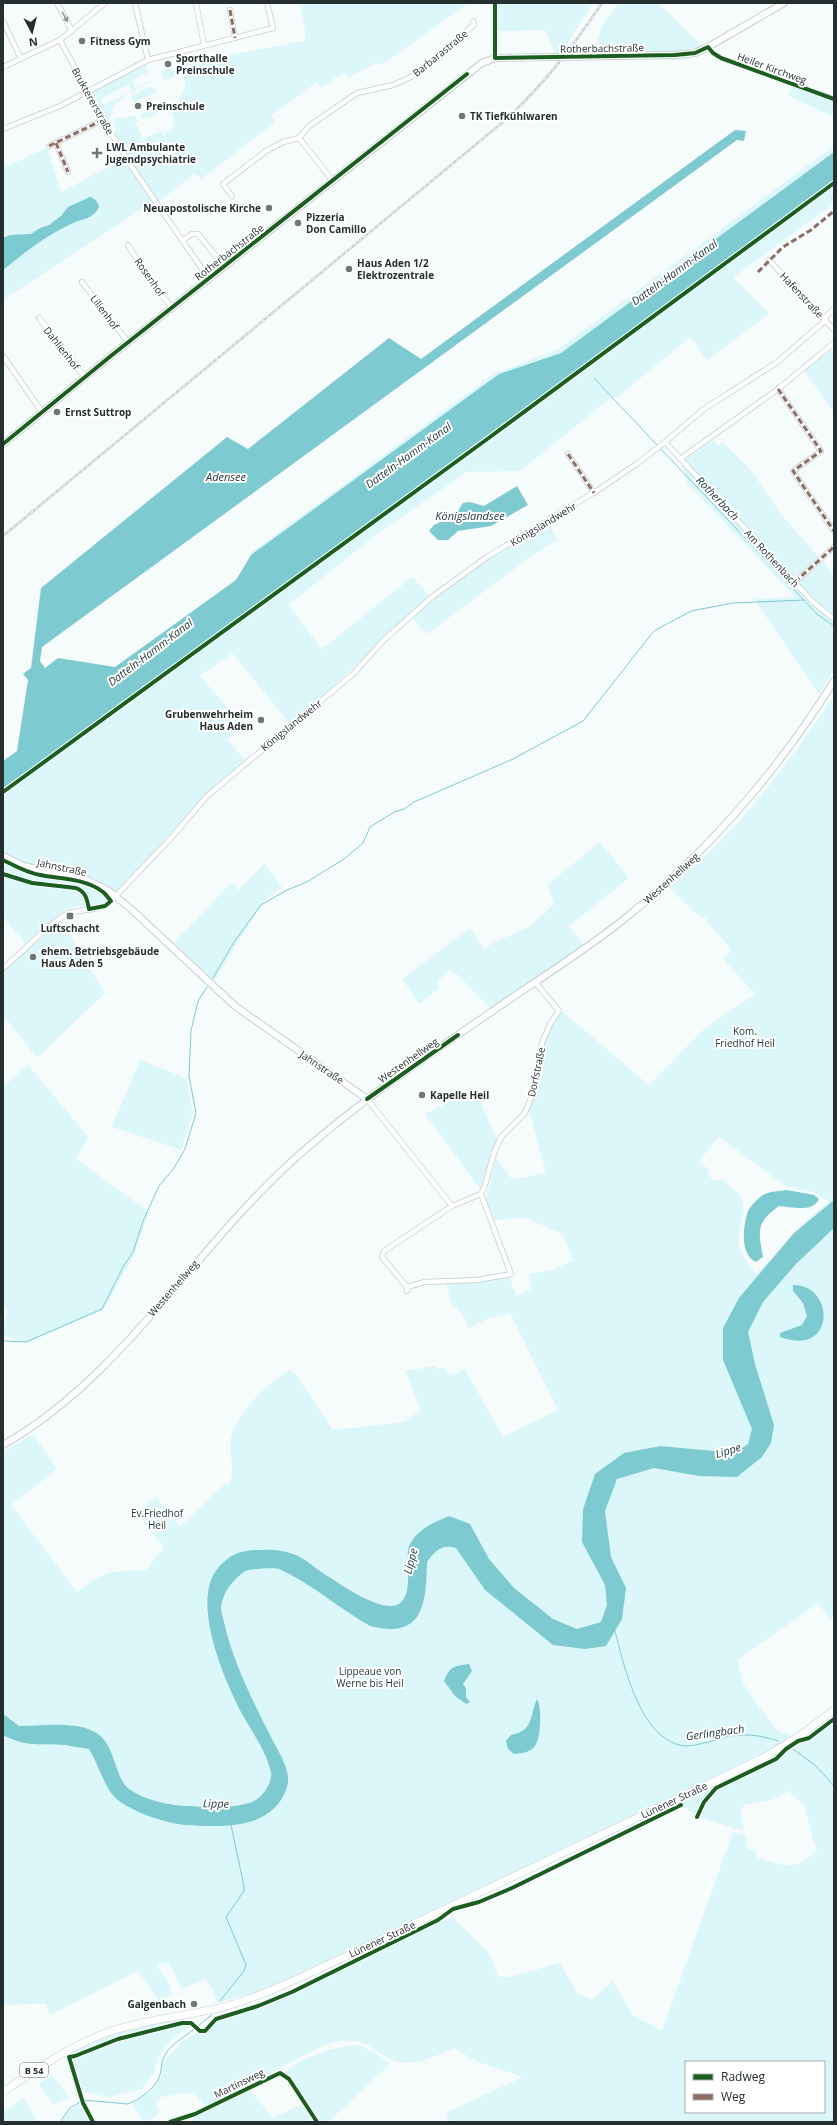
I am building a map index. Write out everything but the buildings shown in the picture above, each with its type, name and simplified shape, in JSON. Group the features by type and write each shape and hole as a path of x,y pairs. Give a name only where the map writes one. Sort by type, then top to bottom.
{"main road":[{"name":"Rotherbachstraße","path":"3,444 128,342 486,60 495,58 675,55 695,53 708,48 784,3"},
{"name":"Westenhellweg","path":"3,1445 60,1405 95,1374 134,1334 246,1206 300,1154 367,1099 622,921 699,852 743,806 766,779 809,720 834,681"},
{"name":"Jahnstraße","path":"3,856 32,869 85,879 116,895 235,1006 367,1099"},
{"name":"Lünener Straße","path":"3,2092 67,2051 121,2028 220,2007 249,1999 286,1984 754,1762 793,1740 834,1710"}],"street":[{"path":"58,3 72,30"},
{"path":"3,67 60,40 105,3"},
{"path":"135,3 148,60"},
{"path":"196,3 204,45"},
{"path":"3,129 60,106 148,60 273,28 267,3"},
{"path":"495,58 496,3"},
{"path":"230,10 235,38"},
{"path":"3,21 21,59"},
{"name":"Barbarastraße","path":"299,138 308,126 357,93 393,85 411,77 474,25 473,21"},
{"name":"Bruktererstraße","path":"60,40 87,91 131,166 209,279"},
{"name":"Heiler Kirchweg","path":"708,48 713,54 721,58 834,99"},
{"path":"49,146 104,120"},
{"path":"232,196 223,184 266,151 283,142 299,138 333,181"},
{"path":"56,143 68,172"},
{"path":"183,240 192,234 198,234 219,260"},
{"name":"Rosenhof","path":"128,245 148,277 172,308"},
{"name":"Hafenstraße","path":"769,260 834,330"},
{"name":"Lilienhof","path":"82,282 128,342"},
{"name":"Königslandwehr","path":"3,968 65,916 79,910 95,909 104,906 171,838 206,796 353,674 384,640 432,597 487,557 594,493 638,463 704,409 776,363 834,309"},
{"name":"Dahlienhof","path":"39,318 85,378"},
{"path":"665,442 680,459 778,389 834,343"},
{"path":"3,356 42,412"},
{"path":"778,389 820,451 793,471 834,531"},
{"path":"568,454 594,493"},
{"name":"Am Rothenbach","path":"680,459 813,602 834,619"},
{"path":"795,582 834,547"},
{"name":"Dorfstraße","path":"481,1194 501,1137 525,1112 534,1091 542,1043 550,1024 559,1011 535,982"},
{"path":"367,1099 452,1206"},
{"path":"481,1194 511,1274 477,1280 431,1281 407,1289 382,1256 384,1251 452,1206 481,1194"},
{"path":"67,2051 80,2096 93,2122"},
{"name":"Martinsweg","path":"170,2122 195,2114 280,2073 289,2079 317,2122"}],"green space":[{"path":"300,3 468,3 383,64 376,63 348,78 344,72 321,88 317,82 272,115 274,123 201,179 195,173 156,204 154,201 3,300 3,168 47,148 61,192 122,160 143,186 144,181 116,136 114,119 135,116 138,121 135,123 143,139 161,131 164,136 175,125 172,113 168,113 168,111 179,105 179,98 186,87 181,64 304,41 306,36"},
{"path":"494,3 593,3 559,56 556,56 545,30 493,31"},
{"path":"619,3 658,3 703,47 705,52 686,60 591,59 603,24"},
{"path":"145,64 148,74 146,75 144,73 132,81 136,89 149,81 149,78 150,82 130,94 132,90 129,84 100,99 103,106 126,94 127,95 114,105 110,116 110,127 90,92"},
{"path":"170,68 172,72 178,69 179,74 164,81 161,71"},
{"path":"148,87 153,87 157,92 134,102 131,96"},
{"path":"792,87 834,101 834,117 788,95"},
{"path":"157,109 155,115 141,119 141,114 149,110"},
{"path":"834,146 834,152 561,353 499,374 251,555 252,552 495,373 557,350"},
{"path":"834,181 834,204 733,277 769,314 707,360 690,337 619,396 609,399 520,471 467,472 378,533 288,605 322,649 412,577 431,597 467,568 546,520 558,539 526,560 427,634 410,615 291,725 232,653 200,676 243,725 227,739 247,763 187,816 116,892 92,878 24,862 3,852 3,789 382,514"},
{"path":"834,348 834,414 804,370"},
{"path":"713,440 719,446 723,442 750,469 780,513 832,572 834,570 834,671 819,694 754,599 795,597 687,483 681,463"},
{"name":"Lippeaue von Werne bis Heil","path":"834,695 834,1616 830,1620 818,1603 737,1660 743,1683 756,1703 779,1732 792,1734 787,1738 787,1741 765,1754 265,1990 217,2003 213,1991 206,1979 182,1989 168,1962 156,1964 170,1985 168,1986 173,1995 158,2000 138,1971 50,2015 46,2004 3,2005 3,1452 33,1434 57,1469 11,1505 77,1592 97,1578 111,1572 146,1570 164,1547 136,1513 156,1497 180,1527 224,1485 226,1481 228,1485 232,1476 230,1445 232,1434 237,1423 243,1412 261,1392 290,1370 292,1372 294,1371 333,1430 404,1422 421,1410 405,1371 435,1366 437,1369 445,1368 450,1376 465,1369 503,1437 558,1410 510,1313 489,1318 469,1328 464,1316 451,1302 446,1283 509,1276 516,1295 532,1290 529,1274 553,1270 573,1260 563,1234 523,1217 494,1221 486,1198 496,1158 512,1179 546,1173 529,1109 533,1100 537,1082 538,1055 559,1009 649,1085 704,1029 755,994 723,959 732,950 706,921 707,919 697,915 669,887 694,867 739,822 779,773","holes":["719,1137 786,1186 816,1193 829,1202 809,1218 756,1274 745,1258 739,1245 739,1236 744,1208 740,1195 721,1179 715,1181 708,1175 709,1170 699,1161"]},
{"path":"600,842 629,878 569,926 585,946 491,1009 458,975 450,969 437,982 439,988 420,1004 402,979 470,928 484,949 494,942 528,928 554,904 547,885"},
{"path":"3,863 14,868 76,883 90,888 100,893 107,901 99,906 80,906 71,908 54,919 26,944 3,917"},
{"path":"265,864 282,887 263,902 214,981 174,943 231,883 238,890"},
{"path":"61,921 105,993 37,1058 5,1017 3,1019 3,970"},
{"path":"140,1060 186,1078 193,1113 181,1150 112,1127"},
{"path":"28,1065 88,1137 76,1159 149,1212 134,1255 103,1310 27,1343 3,1335 3,1328 8,1310 3,1305 3,1087"},
{"path":"474,1089 497,1139 481,1190 425,1114"},
{"path":"834,1721 834,2122 449,2122 446,2113 523,2077 478,2062 454,2048 424,2060 408,2063 393,2060 357,2041 340,2041 316,2049 205,2106 193,2092 161,2097 155,2104 159,2111 156,2117 144,2122 132,2104 151,2091 161,2078 162,2063 182,2042 194,2034 203,2034 216,2022 259,2008 330,1976 452,1917 488,1952 498,1976 510,1977 560,1963 577,1993 592,2000 613,1981 632,2015 662,2031 733,1832 745,1835 748,1850 756,1849 757,1857 777,1864 789,1865 802,1862 817,1849 813,1840 805,1806 788,1791 772,1800 744,1805 740,1811 744,1831 699,1817 706,1803 716,1790 780,1760 784,1754 800,1744 809,1741"},
{"path":"711,1787 696,1816 684,1807 681,1800"},
{"path":"179,2019 179,2023 125,2036 71,2056 71,2053 110,2036 137,2028"},
{"path":"187,2024 190,2026 173,2038 159,2056 154,2073 142,2089 108,2097 83,2092 73,2060 125,2039"},
{"path":"358,2045 375,2053 390,2064 328,2122 322,2122 292,2078 285,2072 301,2061 319,2053"},
{"path":"52,2075 70,2098 59,2101 54,2105 39,2084"},
{"path":"249,2089 273,2118 303,2104 311,2122 193,2122 192,2117"},
{"path":"23,2098 38,2122 3,2122 3,2113"},
{"path":"79,2104 89,2122 61,2122 69,2111"}],"water":[{"path":"735,130 746,131 744,141 737,140 42,647 40,661 45,668 58,658 115,667 236,580 251,555 499,374 561,353 834,152 834,181 382,514 3,789 3,761 17,751 28,680 23,674 31,668 41,588 227,437 248,449 389,338 421,359"},
{"path":"90,197 96,200 99,205 94,214 45,238 3,270 3,238 10,235 31,234 40,228 49,225 61,216 68,207"},
{"name":"Königslandsee","path":"517,486 528,505 491,526 458,531 448,540 438,540 429,531 434,525 456,514 463,503 470,502 484,506"},
{"path":"787,1190 814,1195 819,1199 812,1206 807,1208 779,1206 766,1217 760,1228 760,1240 763,1257 756,1262 747,1254 744,1241 746,1220 749,1209 765,1194"},
{"name":"Lippe","path":"834,1200 834,1228 796,1264 763,1302 748,1332 755,1364 774,1425 771,1443 762,1457 737,1477 699,1476 654,1468 617,1479 605,1511 611,1557 626,1588 622,1619 606,1646 585,1649 553,1645 485,1590 456,1548 447,1547 439,1549 427,1562 423,1604 412,1623 402,1628 388,1629 370,1626 302,1581 277,1568 251,1570 245,1571 229,1586 222,1601 221,1609 238,1668 281,1756 288,1775 287,1787 280,1801 271,1811 246,1823 231,1825 187,1825 158,1819 136,1811 118,1800 112,1794 105,1783 89,1749 64,1745 20,1742 3,1735 3,1714 19,1726 70,1725 90,1730 98,1734 107,1744 120,1776 128,1788 143,1797 162,1803 181,1806 220,1807 237,1806 252,1802 259,1798 268,1786 271,1772 260,1744 239,1709 222,1670 211,1634 208,1615 208,1597 211,1581 222,1563 241,1552 273,1550 296,1555 364,1598 383,1605 392,1606 400,1603 407,1590 408,1553 412,1540 426,1527 449,1516 470,1524 489,1559 514,1588 553,1619 577,1629 601,1622 607,1605 605,1585 582,1542 583,1509 595,1474 624,1453 661,1446 735,1453 748,1444 752,1429 723,1360 723,1328 739,1298 794,1233"},
{"path":"793,1285 807,1288 817,1296 822,1307 824,1318 820,1330 812,1338 799,1341 780,1337 780,1333 802,1325 807,1316 803,1303 793,1291"},
{"path":"469,1664 472,1671 463,1684 466,1688 466,1697 470,1702 466,1704 455,1696 444,1681 448,1672 453,1668 460,1665"},
{"path":"537,1699 540,1709 540,1730 537,1742 531,1750 514,1754 508,1749 506,1741 511,1735 519,1733 528,1726"}],"waterway":[{"name":"Rotherbach","path":"594,378 658,446"},
{"name":"Rotherbach","path":"660,448 817,614 834,626"},
{"path":"213,978 234,942 261,905 287,890 307,882 344,859 363,843 370,827 394,812 404,809 414,802 513,759 583,721 654,631 691,611 733,603 804,600"},
{"path":"3,1341 26,1342 102,1309 123,1267 133,1252 143,1221 159,1186 174,1168 185,1149 196,1113 189,1076 191,1031 198,1001 207,987"},
{"name":"Gerlingbach","path":"615,1631 630,1682 637,1700 646,1718 657,1732 670,1742 688,1746 725,1737 745,1735 765,1737 778,1741"},
{"name":"Gerlingbach","path":"793,1749 816,1766 834,1786"},
{"name":"Galgenbach","path":"220,2001 244,1971 246,1965 226,1917 244,1891 231,1825"},
{"name":"Galgenbach","path":"83,2100 128,2104 137,2100 150,2090 157,2082 160,2075 163,2058 171,2047 212,2015"},
{"name":"Galgenbach","path":"60,2122 70,2108 80,2102"}],"railway":[{"path":"3,536 503,122 531,95 556,66 580,36 602,3"}],"marked path":[{"path":"230,10 235,38"},
{"path":"49,146 103,120"},
{"path":"56,143 68,172"},
{"path":"758,272 783,247 811,230 834,211"},
{"path":"778,389 821,451 793,471 834,531"},
{"path":"568,454 594,493"},
{"path":"795,582 834,547"}],"cycle path":[{"path":"495,3 495,58 675,55 695,53 708,47 713,53 721,58 834,99"},
{"path":"3,444 112,355 467,74"},
{"path":"3,792 490,437 834,183"},
{"path":"3,860 30,873 72,880 96,887 111,901 105,906 89,909 87,899 84,894 76,888 32,883 3,874"},
{"path":"367,1099 458,1035"},
{"path":"697,1817 704,1802 716,1788 776,1759 786,1749 798,1741 809,1738 834,1719"},
{"path":"93,2122 83,2103 69,2057 118,2039 182,2023 191,2023 200,2031 205,2031 216,2019 258,2006 292,1992 438,1920 453,1909 479,1902 512,1888 681,1805"},
{"path":"170,2122 195,2114 280,2073 289,2079 317,2122"}],"place":[{"name":"Fitness Gym","path":"82,41"},
{"name":"Sporthalle Preinschule","path":"168,64"},
{"name":"Preinschule","path":"138,106"},
{"name":"TK Tiefkühlwaren","path":"462,116"},
{"name":"LWL Ambulante Jugendpsychiatrie","path":"97,153"},
{"name":"Neuapostolische Kirche","path":"269,208"},
{"name":"Pizzeria Don Camillo","path":"298,223"},
{"name":"Haus Aden 1/2 Elektrozentrale","path":"349,269"},
{"name":"Ernst Suttrop","path":"57,412"},
{"name":"Grubenwehrheim Haus Aden","path":"261,720"},
{"name":"Luftschacht","path":"70,916"},
{"name":"ehem. Betriebsgebäude Haus Aden 5","path":"33,957"},
{"name":"Kapelle Heil","path":"422,1095"},
{"name":"Galgenbach","path":"194,2004"}],"water label":[{"name":"Datteln-Hamm-Kanal","path":"674,272"},
{"name":"Datteln-Hamm-Kanal","path":"408,455"},
{"name":"Adensee","path":"226,476"},
{"name":"Datteln-Hamm-Kanal","path":"150,652"}],"park label":[{"name":"Kom. Friedhof Heil","path":"745,1036"},
{"name":"Ev.Friedhof Heil","path":"157,1518"}]}
